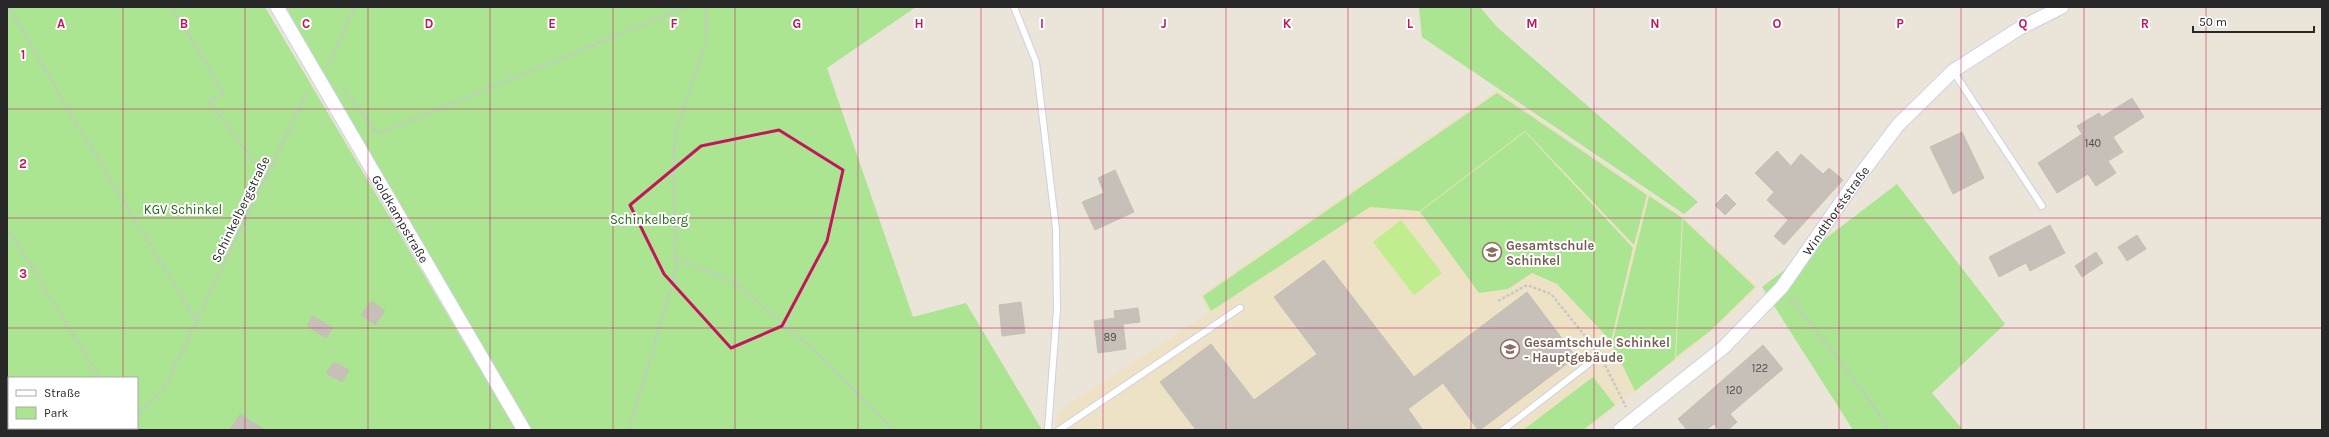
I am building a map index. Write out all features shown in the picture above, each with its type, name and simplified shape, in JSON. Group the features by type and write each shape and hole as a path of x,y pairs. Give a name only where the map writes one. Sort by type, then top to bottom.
{"street":[{"name":"Goldkampstraße","path":"277,7 524,430"},
{"name":"Windthorststraße","path":"1621,430 1723,348 1782,287 1855,182 1898,125 1953,70 2020,28 2062,7"}],"lane":[{"path":"1014,7 1036,62 1056,229 1057,309 1048,430"},
{"path":"1953,70 2042,206"},
{"path":"1059,430 1240,308"},
{"path":"1503,430 1600,355"}],"path":[{"path":"9,7 67,108 196,320"},
{"path":"172,7 224,93 209,101 267,180"},
{"name":"Schinkelbergstraße","path":"138,414 164,389 196,320 267,180 305,96 320,83 355,7"},
{"path":"341,86 378,134 686,7"},
{"path":"628,430 676,270 673,164 676,129 706,41 706,7"},
{"path":"7,227 99,377"},
{"path":"676,258 735,282 814,350 892,430"},
{"path":"1498,301 1527,285 1551,294 1600,355 1632,420"},
{"path":"1782,287 1863,392 1889,430"}],"highlighted area":[{"path":"779,130 843,170 827,241 782,326 731,348 664,274 630,205 701,146"}],"shaded area":[{"name":"Gesamtschule Schinkel","path":"1497,90 1684,218 1758,287 1710,333 1586,430 1055,430 1058,411 1209,313 1200,295"}],"green space":[{"name":"KGV Schinkel","path":"7,7 265,7 516,430 134,430 131,429 138,429 138,377 8,377 8,429 108,429 7,430"},
{"name":"Schinkelberg","path":"286,7 916,7 827,68 913,317 966,303 1042,430 526,430 327,83"},
{"path":"1419,7 1480,7 1497,27 1698,202 1684,214 1422,37"},
{"path":"1497,93 1647,195 1634,245 1525,131 1420,211 1370,207 1211,311 1203,296"},
{"path":"1525,132 1633,248 1611,341 1557,284 1532,273 1508,289 1479,293 1420,212"},
{"path":"1897,184 2005,324 1932,393 1963,430 1853,430 1762,287"},
{"path":"1649,196 1682,218 1675,359 1635,391 1612,344"},
{"path":"1683,219 1755,287 1710,331 1676,357"},
{"path":"1401,220 1442,273 1414,295 1373,242"},
{"path":"1593,377 1615,405 1583,430 1523,430"}],"building":[{"path":"2132,98 2144,117 2113,137 2123,152 2108,161 2116,173 2096,186 2088,174 2057,193 2038,163 2082,134 2077,126 2099,113 2102,117"},
{"path":"1962,132 1984,178 1953,194 1930,147"},
{"path":"1777,151 1791,166 1801,154 1823,174 1829,168 1843,180 1784,245 1774,236 1788,220 1767,200 1774,192 1755,173"},
{"path":"1115,170 1134,212 1095,230 1082,202 1104,193 1098,178"},
{"path":"1726,194 1736,204 1725,215 1715,205"},
{"path":"2050,225 2065,253 2030,271 2026,263 1999,277 1989,257"},
{"path":"2137,235 2146,249 2127,261 2118,247"},
{"path":"2096,252 2103,263 2082,277 2075,266"},
{"name":"Gesamtschule Schinkel - Hauptgebäude","path":"1324,260 1414,377 1527,292 1576,357 1480,430 1478,430 1443,383 1408,409 1423,430 1196,430 1160,382 1211,344 1254,400 1317,354 1274,297"},
{"path":"372,301 385,311 375,325 361,314"},
{"path":"1021,302 1025,333 1002,336 999,305"},
{"path":"1138,308 1140,322 1123,324 1126,349 1098,353 1094,321 1115,318 1114,311"},
{"path":"313,316 333,328 326,338 307,326"},
{"path":"1763,345 1783,369 1730,414 1737,422 1728,430 1719,430 1714,424 1706,430 1687,430 1678,419"},
{"path":"334,362 349,370 342,382 326,373"},
{"path":"240,414 265,430 230,430"}],"place":[{"name":"Gesamtschule Schinkel","path":"1492,252"},
{"name":"Gesamtschule Schinkel - Hauptgebäude","path":"1510,349"}]}
